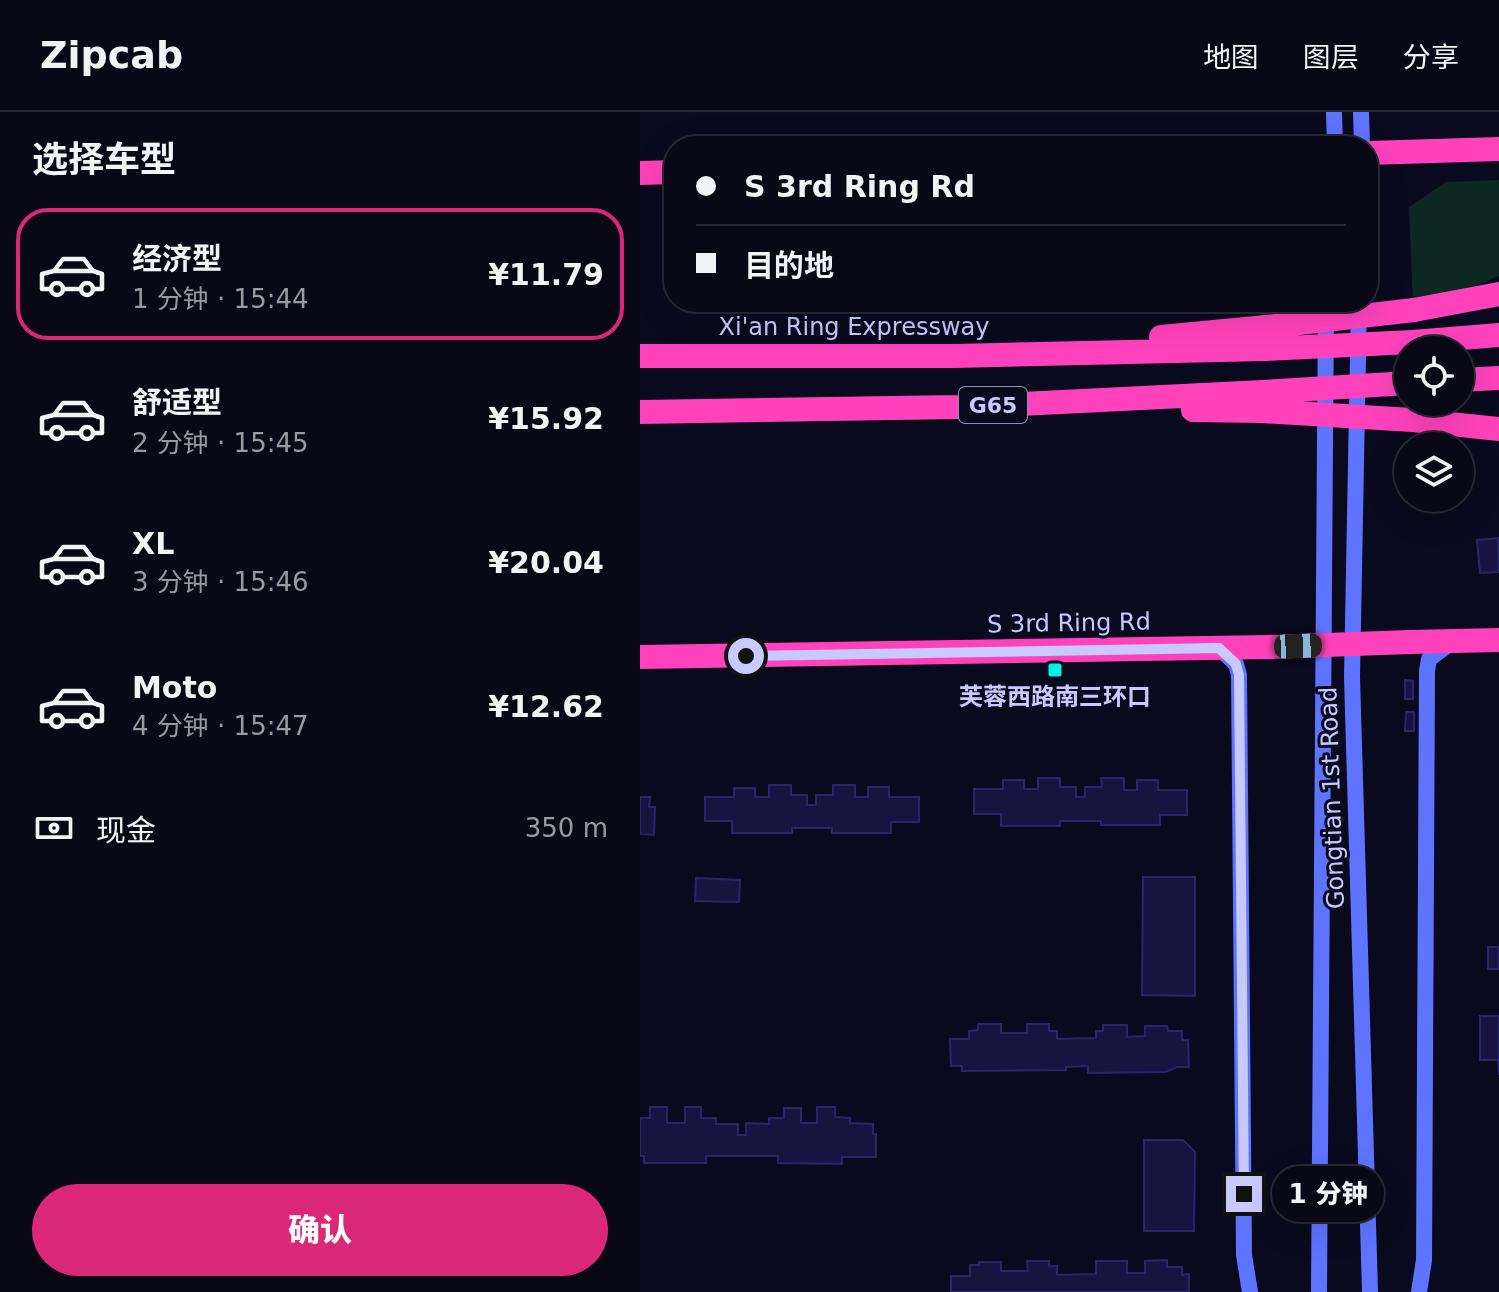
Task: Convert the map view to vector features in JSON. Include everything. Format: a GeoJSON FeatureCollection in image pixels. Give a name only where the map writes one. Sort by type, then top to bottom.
{"type":"FeatureCollection","features":[{"type":"Feature","properties":{"kind":"highway"},"geometry":{"type":"LineString","coordinates":[[1378,153],[1499,149]]}},
{"type":"Feature","properties":{"kind":"highway"},"geometry":{"type":"LineString","coordinates":[[640,173],[664,172]]}},
{"type":"Feature","properties":{"kind":"highway"},"geometry":{"type":"LineString","coordinates":[[1265,338],[1499,294]]}},
{"type":"Feature","properties":{"kind":"highway","name":"Xi'an Ring Expressway"},"geometry":{"type":"LineString","coordinates":[[640,356],[954,356],[1265,338],[1413,342],[1499,335]]}},
{"type":"Feature","properties":{"kind":"highway"},"geometry":{"type":"LineString","coordinates":[[1474,379],[1499,378]]}},
{"type":"Feature","properties":{"kind":"highway","name":"G65"},"geometry":{"type":"LineString","coordinates":[[640,412],[1262,401],[1394,385]]}},
{"type":"Feature","properties":{"kind":"highway"},"geometry":{"type":"LineString","coordinates":[[1262,401],[1499,429]]}},
{"type":"Feature","properties":{"kind":"highway","name":"S 3rd Ring Rd"},"geometry":{"type":"LineString","coordinates":[[640,657],[1270,647],[1499,640]]}},
{"type":"Feature","properties":{"kind":"main road"},"geometry":{"type":"LineString","coordinates":[[1334,112],[1335,136]]}},
{"type":"Feature","properties":{"kind":"main road"},"geometry":{"type":"LineString","coordinates":[[1361,112],[1362,136]]}},
{"type":"Feature","properties":{"kind":"main road","name":"Gongtian 1st Road"},"geometry":{"type":"LineString","coordinates":[[1319,1292],[1326,312]]}},
{"type":"Feature","properties":{"kind":"main road","name":"Gongtian 1st Road"},"geometry":{"type":"LineString","coordinates":[[1359,312],[1352,677],[1370,1292]]}},
{"type":"Feature","properties":{"kind":"main road"},"geometry":{"type":"LineString","coordinates":[[1419,1292],[1424,1260],[1427,671],[1429,659],[1453,642]]}},
{"type":"Feature","properties":{"kind":"main road"},"geometry":{"type":"LineString","coordinates":[[1219,648],[1236,664],[1239,675],[1244,1255],[1250,1292]]}},
{"type":"Feature","properties":{"kind":"green space"},"geometry":{"type":"Polygon","coordinates":[[[1499,180],[1499,276],[1464,290],[1413,303],[1409,207],[1446,182],[1499,180]]]}},
{"type":"Feature","properties":{"kind":"building"},"geometry":{"type":"Polygon","coordinates":[[[1498,538],[1499,572],[1480,573],[1477,540],[1498,538]]]}},
{"type":"Feature","properties":{"kind":"building"},"geometry":{"type":"Polygon","coordinates":[[[1405,680],[1413,681],[1413,699],[1405,699],[1405,680]]]}},
{"type":"Feature","properties":{"kind":"building"},"geometry":{"type":"Polygon","coordinates":[[[1406,712],[1414,712],[1414,731],[1405,731],[1406,712]]]}},
{"type":"Feature","properties":{"kind":"building"},"geometry":{"type":"Polygon","coordinates":[[[1038,778],[1060,778],[1060,787],[1076,787],[1076,797],[1085,797],[1085,787],[1102,787],[1101,778],[1124,778],[1124,790],[1137,790],[1137,780],[1158,780],[1158,790],[1187,790],[1187,815],[1160,815],[1160,825],[1060,821],[1060,826],[1001,826],[1001,814],[974,814],[974,789],[1003,789],[1003,780],[1024,780],[1024,789],[1038,789],[1038,778]]]}},
{"type":"Feature","properties":{"kind":"building"},"geometry":{"type":"Polygon","coordinates":[[[769,785],[791,785],[791,795],[807,795],[807,805],[816,805],[816,795],[833,795],[833,785],[855,785],[855,797],[868,797],[868,787],[889,787],[889,797],[919,797],[919,822],[891,822],[891,833],[832,833],[832,828],[792,828],[792,833],[732,833],[732,821],[705,821],[705,797],[734,797],[734,788],[755,788],[755,797],[769,797],[769,785]]]}},
{"type":"Feature","properties":{"kind":"building"},"geometry":{"type":"Polygon","coordinates":[[[640,797],[650,797],[649,807],[655,807],[654,835],[640,834],[640,797]]]}},
{"type":"Feature","properties":{"kind":"building"},"geometry":{"type":"Polygon","coordinates":[[[1143,877],[1195,877],[1195,996],[1142,995],[1143,877]]]}},
{"type":"Feature","properties":{"kind":"building"},"geometry":{"type":"Polygon","coordinates":[[[696,878],[740,880],[739,902],[695,901],[696,878]]]}},
{"type":"Feature","properties":{"kind":"building"},"geometry":{"type":"Polygon","coordinates":[[[1488,947],[1499,947],[1499,969],[1488,969],[1488,947]]]}},
{"type":"Feature","properties":{"kind":"building"},"geometry":{"type":"Polygon","coordinates":[[[1480,1016],[1499,1016],[1499,1075],[1498,1060],[1480,1060],[1480,1016]]]}},
{"type":"Feature","properties":{"kind":"building"},"geometry":{"type":"Polygon","coordinates":[[[978,1024],[1001,1024],[1001,1033],[1027,1033],[1027,1024],[1049,1024],[1049,1031],[1057,1031],[1057,1039],[1096,1038],[1096,1031],[1103,1031],[1103,1025],[1127,1025],[1127,1037],[1145,1036],[1145,1026],[1167,1026],[1168,1031],[1182,1031],[1182,1040],[1188,1040],[1189,1067],[1177,1067],[1166,1072],[1088,1073],[1088,1066],[1066,1067],[1066,1070],[962,1071],[962,1066],[951,1066],[950,1039],[969,1039],[969,1031],[978,1030],[978,1024]]]}},
{"type":"Feature","properties":{"kind":"building"},"geometry":{"type":"Polygon","coordinates":[[[650,1107],[667,1107],[667,1123],[685,1123],[685,1107],[701,1107],[701,1118],[716,1118],[716,1124],[738,1124],[738,1135],[746,1135],[746,1123],[769,1124],[769,1118],[784,1118],[784,1108],[801,1108],[801,1123],[817,1123],[817,1107],[835,1107],[835,1117],[850,1118],[850,1123],[873,1124],[876,1157],[842,1157],[842,1164],[778,1163],[778,1156],[706,1156],[706,1163],[644,1163],[644,1156],[640,1156],[640,1118],[650,1118],[650,1107]]]}},
{"type":"Feature","properties":{"kind":"building"},"geometry":{"type":"Polygon","coordinates":[[[1144,1140],[1183,1140],[1195,1152],[1194,1231],[1144,1231],[1144,1140]]]}},
{"type":"Feature","properties":{"kind":"building"},"geometry":{"type":"Polygon","coordinates":[[[1167,1260],[1167,1267],[1182,1267],[1182,1275],[1189,1274],[1189,1292],[951,1292],[951,1276],[970,1276],[970,1265],[979,1265],[979,1262],[1001,1262],[1001,1271],[1028,1271],[1027,1261],[1049,1261],[1049,1266],[1057,1266],[1057,1275],[1096,1274],[1096,1261],[1127,1261],[1127,1273],[1145,1273],[1145,1261],[1167,1260]]]}},
{"type":"Feature","properties":{"kind":"place","name":"芙蓉西路南三环口"},"geometry":{"type":"Point","coordinates":[1055,670]}},
{"type":"Feature","properties":{"kind":"route"},"geometry":{"type":"LineString","coordinates":[[746,656],[1219,648],[1236,664],[1239,675],[1244,1194]]}}]}
